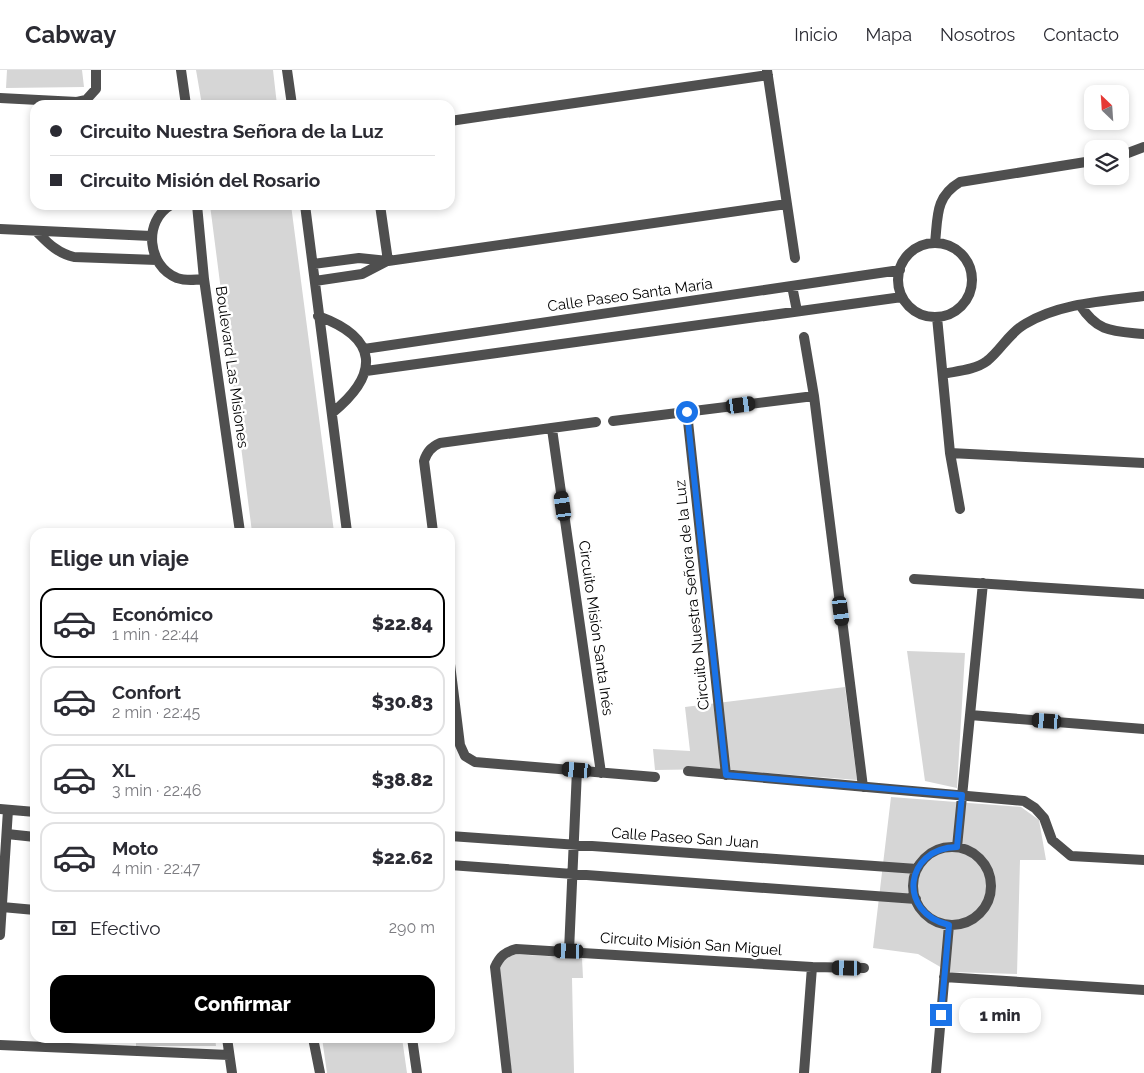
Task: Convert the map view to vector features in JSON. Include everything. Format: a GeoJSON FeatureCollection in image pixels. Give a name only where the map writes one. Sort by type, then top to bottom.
{"type":"FeatureCollection","features":[{"type":"Feature","properties":{"kind":"street"},"geometry":{"type":"LineString","coordinates":[[86,100],[96,89],[96,70]]}},
{"type":"Feature","properties":{"kind":"street"},"geometry":{"type":"LineString","coordinates":[[181,70],[185,100]]}},
{"type":"Feature","properties":{"kind":"street"},"geometry":{"type":"LineString","coordinates":[[287,70],[291,100]]}},
{"type":"Feature","properties":{"kind":"street"},"geometry":{"type":"LineString","coordinates":[[455,119],[768,72],[796,258]]}},
{"type":"Feature","properties":{"kind":"street"},"geometry":{"type":"LineString","coordinates":[[0,98],[38,100]]}},
{"type":"Feature","properties":{"kind":"street"},"geometry":{"type":"LineString","coordinates":[[1129,153],[1144,147]]}},
{"type":"Feature","properties":{"kind":"street"},"geometry":{"type":"LineString","coordinates":[[935,243],[940,202],[947,191],[960,182],[973,178],[1084,162]]}},
{"type":"Feature","properties":{"kind":"street"},"geometry":{"type":"LineString","coordinates":[[313,264],[359,258],[388,261],[787,204]]}},
{"type":"Feature","properties":{"kind":"street"},"geometry":{"type":"LineString","coordinates":[[166,210],[156,221],[151,236],[152,248],[157,260],[165,270],[177,278],[191,281],[204,279]]}},
{"type":"Feature","properties":{"kind":"street","name":"Boulevard Las Misiones"},"geometry":{"type":"LineString","coordinates":[[197,210],[204,279],[239,528]]}},
{"type":"Feature","properties":{"kind":"street"},"geometry":{"type":"LineString","coordinates":[[306,210],[346,528]]}},
{"type":"Feature","properties":{"kind":"street"},"geometry":{"type":"LineString","coordinates":[[381,210],[388,261]]}},
{"type":"Feature","properties":{"kind":"street"},"geometry":{"type":"LineString","coordinates":[[0,229],[151,236]]}},
{"type":"Feature","properties":{"kind":"street"},"geometry":{"type":"LineString","coordinates":[[36,231],[62,254],[74,257],[157,260]]}},
{"type":"Feature","properties":{"kind":"street"},"geometry":{"type":"LineString","coordinates":[[935,243],[956,250],[970,268],[972,279],[966,301],[948,315],[937,317],[917,312],[902,297],[899,288],[900,270],[913,251],[935,243]]}},
{"type":"Feature","properties":{"kind":"street"},"geometry":{"type":"LineString","coordinates":[[315,281],[362,274],[388,261]]}},
{"type":"Feature","properties":{"kind":"street","name":"Calle Paseo Santa María"},"geometry":{"type":"LineString","coordinates":[[364,349],[900,270]]}},
{"type":"Feature","properties":{"kind":"street"},"geometry":{"type":"LineString","coordinates":[[792,286],[797,311]]}},
{"type":"Feature","properties":{"kind":"street"},"geometry":{"type":"LineString","coordinates":[[943,374],[971,368],[985,362],[1013,332],[1044,315],[1080,305],[1144,296]]}},
{"type":"Feature","properties":{"kind":"street"},"geometry":{"type":"LineString","coordinates":[[366,371],[902,297]]}},
{"type":"Feature","properties":{"kind":"street"},"geometry":{"type":"LineString","coordinates":[[1080,305],[1090,320],[1100,328],[1144,334]]}},
{"type":"Feature","properties":{"kind":"street"},"geometry":{"type":"LineString","coordinates":[[318,316],[338,323],[354,335],[364,349],[366,371],[353,394],[332,413]]}},
{"type":"Feature","properties":{"kind":"street"},"geometry":{"type":"LineString","coordinates":[[937,317],[950,453],[960,509]]}},
{"type":"Feature","properties":{"kind":"street"},"geometry":{"type":"LineString","coordinates":[[804,338],[814,396],[863,787]]}},
{"type":"Feature","properties":{"kind":"street"},"geometry":{"type":"LineString","coordinates":[[613,421],[814,396]]}},
{"type":"Feature","properties":{"kind":"street","name":"Circuito Nuestra Señora de la Luz"},"geometry":{"type":"LineString","coordinates":[[687,412],[726,775]]}},
{"type":"Feature","properties":{"kind":"street"},"geometry":{"type":"LineString","coordinates":[[432,528],[424,461],[429,450],[440,443],[596,422]]}},
{"type":"Feature","properties":{"kind":"street","name":"Circuito Misión Santa Inés"},"geometry":{"type":"LineString","coordinates":[[552,429],[601,773]]}},
{"type":"Feature","properties":{"kind":"street"},"geometry":{"type":"LineString","coordinates":[[950,453],[1144,463]]}},
{"type":"Feature","properties":{"kind":"street"},"geometry":{"type":"LineString","coordinates":[[914,579],[1144,594]]}},
{"type":"Feature","properties":{"kind":"street"},"geometry":{"type":"LineString","coordinates":[[957,847],[983,584]]}},
{"type":"Feature","properties":{"kind":"street"},"geometry":{"type":"LineString","coordinates":[[455,704],[460,745],[465,756],[475,762],[655,777]]}},
{"type":"Feature","properties":{"kind":"street"},"geometry":{"type":"LineString","coordinates":[[970,715],[1144,729]]}},
{"type":"Feature","properties":{"kind":"street"},"geometry":{"type":"LineString","coordinates":[[569,951],[577,770]]}},
{"type":"Feature","properties":{"kind":"street"},"geometry":{"type":"LineString","coordinates":[[688,771],[1024,801],[1035,808],[1044,818],[1052,840],[1071,856],[1144,860]]}},
{"type":"Feature","properties":{"kind":"street"},"geometry":{"type":"LineString","coordinates":[[0,935],[7,834],[4,809],[30,812]]}},
{"type":"Feature","properties":{"kind":"street"},"geometry":{"type":"LineString","coordinates":[[7,834],[30,836]]}},
{"type":"Feature","properties":{"kind":"street","name":"Calle Paseo San Juan"},"geometry":{"type":"LineString","coordinates":[[455,836],[917,869]]}},
{"type":"Feature","properties":{"kind":"street"},"geometry":{"type":"LineString","coordinates":[[957,847],[968,850],[983,862],[991,878],[992,890],[982,912],[972,920],[961,924],[949,925],[928,917],[916,899],[913,889],[917,869],[934,852],[945,848],[957,847]]}},
{"type":"Feature","properties":{"kind":"street"},"geometry":{"type":"LineString","coordinates":[[455,865],[916,899]]}},
{"type":"Feature","properties":{"kind":"street"},"geometry":{"type":"LineString","coordinates":[[2,906],[30,909]]}},
{"type":"Feature","properties":{"kind":"street"},"geometry":{"type":"LineString","coordinates":[[936,1073],[949,925]]}},
{"type":"Feature","properties":{"kind":"street","name":"Circuito Misión San Miguel"},"geometry":{"type":"LineString","coordinates":[[507,1073],[494,977],[498,959],[506,952],[516,949],[812,967],[864,968]]}},
{"type":"Feature","properties":{"kind":"street"},"geometry":{"type":"LineString","coordinates":[[804,1073],[812,967]]}},
{"type":"Feature","properties":{"kind":"street"},"geometry":{"type":"LineString","coordinates":[[944,977],[1144,990]]}},
{"type":"Feature","properties":{"kind":"street"},"geometry":{"type":"LineString","coordinates":[[227,1043],[232,1073]]}},
{"type":"Feature","properties":{"kind":"street"},"geometry":{"type":"LineString","coordinates":[[314,1043],[320,1073]]}},
{"type":"Feature","properties":{"kind":"street"},"geometry":{"type":"LineString","coordinates":[[413,1043],[417,1073]]}},
{"type":"Feature","properties":{"kind":"street"},"geometry":{"type":"LineString","coordinates":[[0,1045],[229,1055]]}},
{"type":"Feature","properties":{"kind":"shaded area"},"geometry":{"type":"Polygon","coordinates":[[[7,70],[82,70],[84,87],[6,88],[7,70]]]}},
{"type":"Feature","properties":{"kind":"shaded area"},"geometry":{"type":"Polygon","coordinates":[[[196,70],[273,70],[276,100],[201,100],[196,70]]]}},
{"type":"Feature","properties":{"kind":"shaded area"},"geometry":{"type":"Polygon","coordinates":[[[211,210],[292,210],[333,528],[251,528],[211,210]]]}},
{"type":"Feature","properties":{"kind":"shaded area"},"geometry":{"type":"Polygon","coordinates":[[[907,651],[965,653],[957,788],[925,781],[907,651]]]}},
{"type":"Feature","properties":{"kind":"shaded area"},"geometry":{"type":"Polygon","coordinates":[[[845,687],[857,780],[719,769],[655,770],[653,749],[690,751],[685,707],[845,687]]]}},
{"type":"Feature","properties":{"kind":"shaded area"},"geometry":{"type":"Polygon","coordinates":[[[891,797],[1021,807],[1039,820],[1046,860],[1020,860],[1017,974],[949,972],[918,954],[873,948],[891,797]]]}},
{"type":"Feature","properties":{"kind":"shaded area"},"geometry":{"type":"Polygon","coordinates":[[[508,954],[582,958],[583,978],[572,978],[574,1073],[512,1073],[497,969],[508,954]]]}},
{"type":"Feature","properties":{"kind":"shaded area"},"geometry":{"type":"Polygon","coordinates":[[[136,1043],[216,1043],[216,1046],[136,1046],[136,1043]]]}},
{"type":"Feature","properties":{"kind":"shaded area"},"geometry":{"type":"Polygon","coordinates":[[[323,1043],[403,1043],[407,1073],[327,1073],[323,1043]]]}},
{"type":"Feature","properties":{"kind":"route"},"geometry":{"type":"LineString","coordinates":[[687,412],[726,775],[962,795],[957,847],[945,848],[934,852],[924,859],[917,869],[913,889],[920,909],[938,923],[949,925],[941,1015]]}}]}
